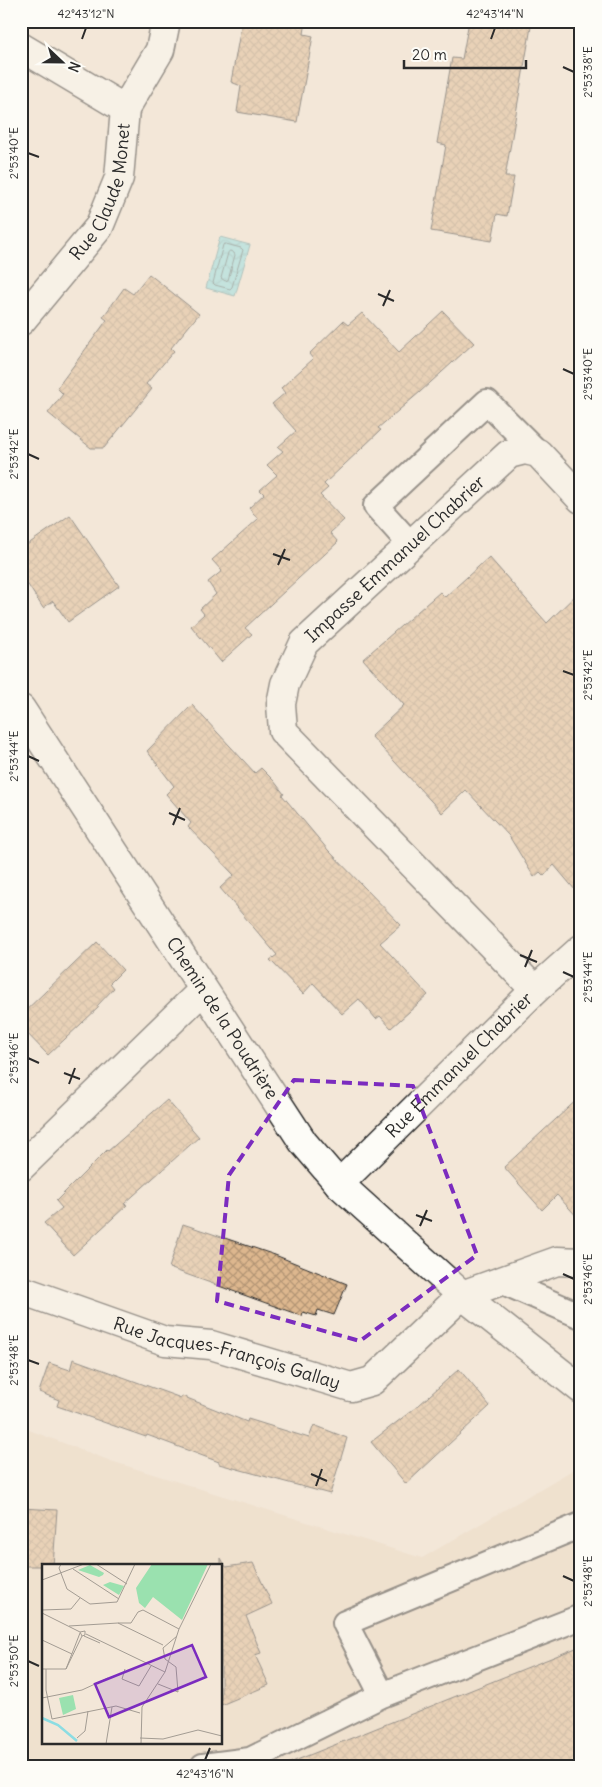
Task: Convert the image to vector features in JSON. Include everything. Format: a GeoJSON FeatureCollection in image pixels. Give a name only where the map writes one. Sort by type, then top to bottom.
{"type":"FeatureCollection","features":[{"type":"Feature","properties":{"kind":"street","name":"Rue Claude Monet"},"geometry":{"type":"LineString","coordinates":[[21,321],[98,227],[119,178],[125,109],[160,50],[166,21]]}},
{"type":"Feature","properties":{"kind":"street"},"geometry":{"type":"LineString","coordinates":[[21,47],[125,109]]}},
{"type":"Feature","properties":{"kind":"street","name":"Impasse Emmanuel Chabrier"},"geometry":{"type":"LineString","coordinates":[[536,990],[283,731],[281,704],[285,684],[304,643],[509,454],[525,450],[538,452]]}},
{"type":"Feature","properties":{"kind":"street"},"geometry":{"type":"LineString","coordinates":[[538,452],[581,499]]}},
{"type":"Feature","properties":{"kind":"street","name":"Chemin de la Poudrière"},"geometry":{"type":"LineString","coordinates":[[21,709],[304,1142],[339,1184],[462,1295],[581,1389]]}},
{"type":"Feature","properties":{"kind":"street","name":"Rue Emmanuel Chabrier"},"geometry":{"type":"LineString","coordinates":[[339,1184],[536,990],[581,949]]}},
{"type":"Feature","properties":{"kind":"street"},"geometry":{"type":"LineString","coordinates":[[21,1167],[204,990]]}},
{"type":"Feature","properties":{"kind":"street"},"geometry":{"type":"LineString","coordinates":[[462,1295],[557,1261],[581,1262]]}},
{"type":"Feature","properties":{"kind":"street","name":"Rue Jacques-François Gallay"},"geometry":{"type":"LineString","coordinates":[[21,1290],[165,1341],[211,1345],[351,1387],[372,1381],[462,1295]]}},
{"type":"Feature","properties":{"kind":"lane"},"geometry":{"type":"LineString","coordinates":[[411,545],[376,506],[487,402],[538,452]]}},
{"type":"Feature","properties":{"kind":"lane"},"geometry":{"type":"LineString","coordinates":[[501,1281],[581,1316]]}},
{"type":"Feature","properties":{"kind":"lane"},"geometry":{"type":"LineString","coordinates":[[382,1695],[345,1623],[581,1525]]}},
{"type":"Feature","properties":{"kind":"lane"},"geometry":{"type":"LineString","coordinates":[[203,1766],[251,1763],[382,1695],[581,1617]]}},
{"type":"Feature","properties":{"kind":"highlighted area"},"geometry":{"type":"Polygon","coordinates":[[[294,1080],[413,1086],[477,1255],[360,1341],[217,1301],[229,1175],[294,1080]]]}},
{"type":"Feature","properties":{"kind":"shaded area"},"geometry":{"type":"Polygon","coordinates":[[[21,1427],[111,1461],[422,1558],[581,1465],[581,1766],[21,1766],[21,1427]]]}},
{"type":"Feature","properties":{"kind":"water"},"geometry":{"type":"Polygon","coordinates":[[[220,237],[250,245],[235,296],[206,288],[220,237]]]}},
{"type":"Feature","properties":{"kind":"building"},"geometry":{"type":"Polygon","coordinates":[[[242,21],[306,21],[304,34],[313,36],[297,122],[237,112],[241,86],[231,82],[242,21]]]}},
{"type":"Feature","properties":{"kind":"building"},"geometry":{"type":"Polygon","coordinates":[[[469,21],[532,21],[505,177],[514,177],[507,216],[497,214],[492,241],[431,231],[446,145],[437,143],[452,58],[462,59],[469,21]]]}},
{"type":"Feature","properties":{"kind":"building"},"geometry":{"type":"Polygon","coordinates":[[[149,274],[199,314],[171,348],[174,351],[146,384],[152,389],[104,448],[91,448],[48,413],[63,394],[57,388],[107,320],[103,317],[124,288],[133,294],[149,274]]]}},
{"type":"Feature","properties":{"kind":"building"},"geometry":{"type":"Polygon","coordinates":[[[443,311],[474,343],[378,428],[381,430],[324,484],[328,488],[320,495],[344,520],[330,533],[338,542],[245,628],[252,634],[221,662],[191,626],[204,614],[200,609],[216,594],[208,582],[222,571],[212,560],[258,519],[249,508],[264,494],[260,490],[277,475],[267,465],[283,451],[278,447],[296,431],[272,404],[285,393],[281,388],[313,359],[309,354],[343,321],[348,325],[362,313],[399,352],[443,311]]]}},
{"type":"Feature","properties":{"kind":"building"},"geometry":{"type":"Polygon","coordinates":[[[70,515],[119,586],[68,622],[53,601],[43,608],[21,574],[21,549],[70,515]]]}},
{"type":"Feature","properties":{"kind":"building"},"geometry":{"type":"Polygon","coordinates":[[[489,557],[547,623],[581,590],[581,897],[554,865],[544,876],[540,872],[534,877],[509,836],[466,790],[442,813],[371,736],[404,705],[363,659],[440,592],[445,597],[489,557]]]}},
{"type":"Feature","properties":{"kind":"building"},"geometry":{"type":"Polygon","coordinates":[[[192,705],[255,773],[261,768],[274,781],[284,794],[282,795],[328,850],[401,925],[380,943],[428,995],[391,1028],[380,1016],[376,1019],[359,999],[342,1014],[313,983],[303,994],[270,960],[277,955],[220,888],[234,875],[188,827],[191,823],[166,794],[174,786],[147,751],[192,705]]]}},
{"type":"Feature","properties":{"kind":"building"},"geometry":{"type":"Polygon","coordinates":[[[97,942],[123,970],[110,983],[114,988],[97,1006],[99,1007],[48,1055],[21,1027],[21,1015],[97,942]]]}},
{"type":"Feature","properties":{"kind":"building"},"geometry":{"type":"Polygon","coordinates":[[[581,1096],[581,1221],[557,1195],[542,1210],[504,1167],[581,1096]]]}},
{"type":"Feature","properties":{"kind":"building"},"geometry":{"type":"Polygon","coordinates":[[[167,1100],[199,1137],[124,1204],[127,1205],[73,1255],[44,1223],[62,1208],[56,1201],[107,1150],[167,1100]]]}},
{"type":"Feature","properties":{"kind":"building"},"geometry":{"type":"Polygon","coordinates":[[[183,1224],[275,1255],[347,1284],[334,1315],[318,1310],[316,1316],[303,1312],[302,1316],[169,1268],[183,1224]]]}},
{"type":"Feature","properties":{"kind":"building"},"geometry":{"type":"Polygon","coordinates":[[[73,1359],[181,1398],[182,1396],[247,1422],[248,1419],[309,1438],[314,1425],[347,1438],[330,1494],[219,1464],[219,1462],[147,1435],[146,1437],[57,1406],[59,1400],[39,1392],[49,1363],[70,1370],[73,1359]]]}},
{"type":"Feature","properties":{"kind":"building"},"geometry":{"type":"Polygon","coordinates":[[[459,1369],[490,1406],[406,1484],[371,1442],[419,1405],[459,1369]]]}},
{"type":"Feature","properties":{"kind":"building"},"geometry":{"type":"Polygon","coordinates":[[[21,1508],[57,1510],[53,1564],[21,1566],[21,1508]]]}},
{"type":"Feature","properties":{"kind":"building"},"geometry":{"type":"Polygon","coordinates":[[[221,1558],[226,1567],[253,1563],[272,1604],[246,1616],[261,1653],[255,1655],[269,1685],[222,1705],[222,1564],[221,1558]]]}},
{"type":"Feature","properties":{"kind":"building"},"geometry":{"type":"Polygon","coordinates":[[[581,1646],[581,1766],[288,1766],[287,1764],[581,1646]]]}}]}
